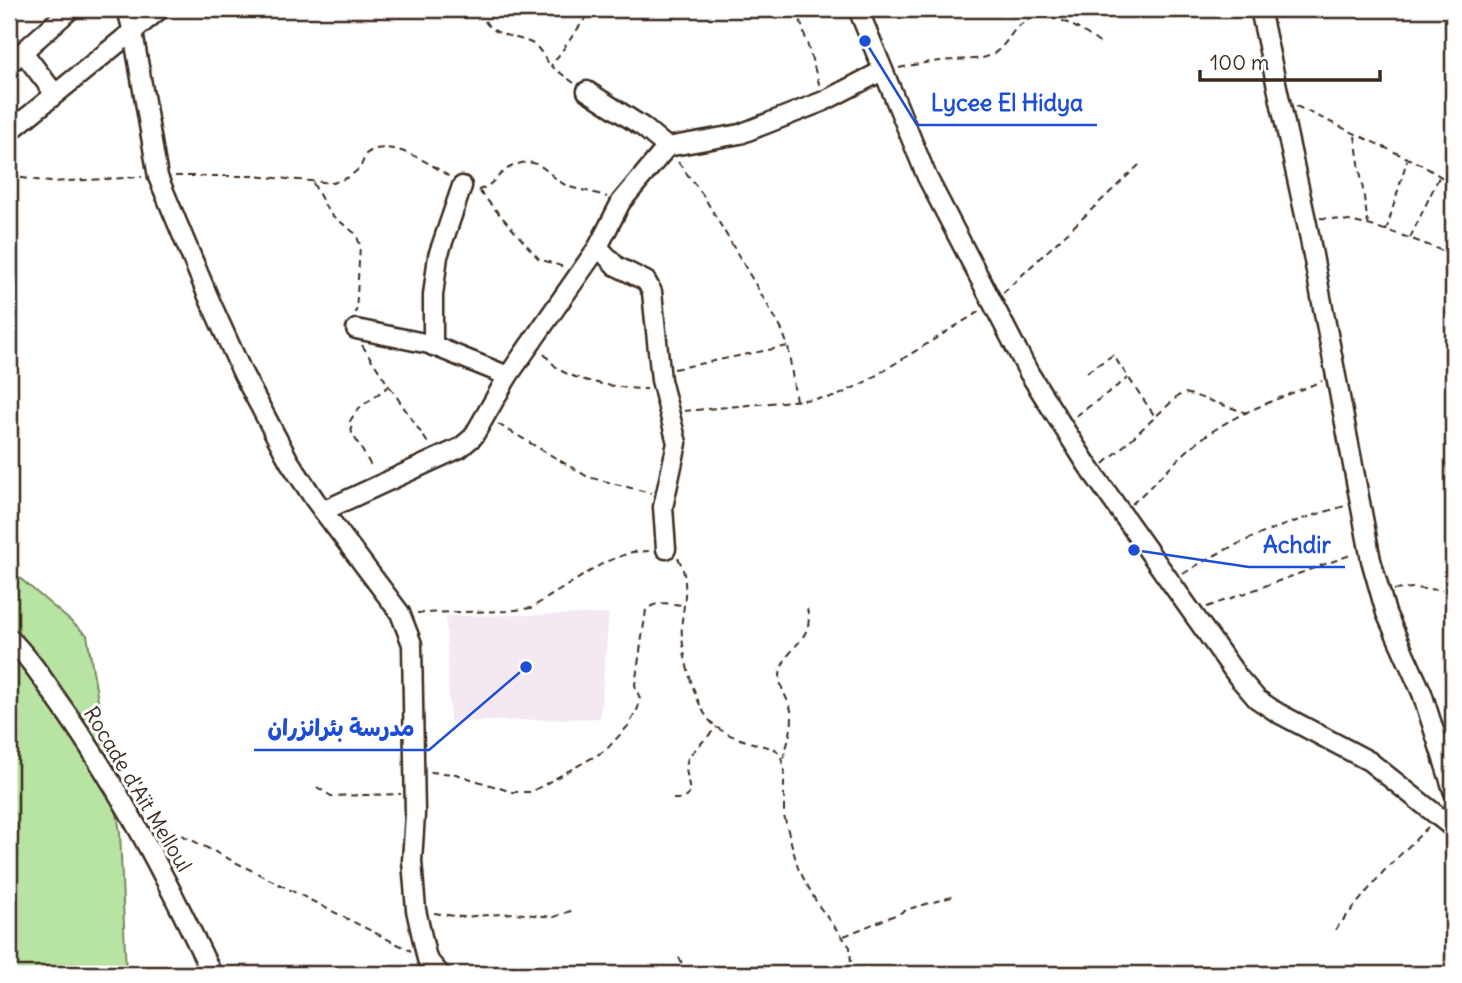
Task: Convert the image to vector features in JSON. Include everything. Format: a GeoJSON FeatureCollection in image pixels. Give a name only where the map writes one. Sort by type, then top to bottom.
{"type":"FeatureCollection","features":[{"type":"Feature","properties":{"kind":"street"},"geometry":{"type":"LineString","coordinates":[[9,64],[71,9]]}},
{"type":"Feature","properties":{"kind":"street"},"geometry":{"type":"LineString","coordinates":[[127,9],[158,177],[187,250],[243,374],[289,461],[400,613],[412,644],[415,793],[412,849],[415,910],[427,959],[440,974]]}},
{"type":"Feature","properties":{"kind":"street"},"geometry":{"type":"LineString","coordinates":[[9,132],[160,9]]}},
{"type":"Feature","properties":{"kind":"street"},"geometry":{"type":"LineString","coordinates":[[858,9],[927,177],[1030,373],[1093,474],[1238,677],[1257,699],[1369,761],[1446,823]]}},
{"type":"Feature","properties":{"kind":"street"},"geometry":{"type":"LineString","coordinates":[[1260,9],[1305,217],[1379,592],[1397,641],[1422,693],[1453,790]]}},
{"type":"Feature","properties":{"kind":"street"},"geometry":{"type":"LineString","coordinates":[[23,52],[55,94]]}},
{"type":"Feature","properties":{"kind":"street"},"geometry":{"type":"LineString","coordinates":[[323,511],[460,448],[473,437],[508,376],[598,247],[621,202],[667,147],[740,134],[824,101],[882,71]]}},
{"type":"Feature","properties":{"kind":"street"},"geometry":{"type":"LineString","coordinates":[[587,91],[643,127],[667,147]]}},
{"type":"Feature","properties":{"kind":"street"},"geometry":{"type":"LineString","coordinates":[[433,346],[433,295],[438,256],[471,188]]}},
{"type":"Feature","properties":{"kind":"street"},"geometry":{"type":"LineString","coordinates":[[598,247],[616,267],[641,277],[650,286],[654,300],[661,381],[677,443],[663,520],[666,549]]}},
{"type":"Feature","properties":{"kind":"street"},"geometry":{"type":"LineString","coordinates":[[356,329],[394,335],[433,346],[508,376]]}},
{"type":"Feature","properties":{"kind":"street","name":"Rocade d'Aït Melloul"},"geometry":{"type":"LineString","coordinates":[[9,638],[26,655],[86,740],[146,842],[212,974]]}},
{"type":"Feature","properties":{"kind":"path"},"geometry":{"type":"LineString","coordinates":[[482,9],[484,20],[490,27],[533,44],[558,73],[587,91]]}},
{"type":"Feature","properties":{"kind":"path"},"geometry":{"type":"LineString","coordinates":[[551,66],[592,9]]}},
{"type":"Feature","properties":{"kind":"path"},"geometry":{"type":"LineString","coordinates":[[797,9],[824,101]]}},
{"type":"Feature","properties":{"kind":"path"},"geometry":{"type":"LineString","coordinates":[[882,71],[924,62],[986,57],[1005,44],[1019,23],[1038,13],[1063,17],[1101,44]]}},
{"type":"Feature","properties":{"kind":"path"},"geometry":{"type":"LineString","coordinates":[[1280,98],[1453,184]]}},
{"type":"Feature","properties":{"kind":"path"},"geometry":{"type":"LineString","coordinates":[[1354,135],[1368,225]]}},
{"type":"Feature","properties":{"kind":"path"},"geometry":{"type":"LineString","coordinates":[[667,147],[703,195],[781,328],[788,346],[796,402]]}},
{"type":"Feature","properties":{"kind":"path"},"geometry":{"type":"LineString","coordinates":[[9,176],[50,182],[200,174],[333,183],[349,177],[360,168],[366,154],[379,148],[391,149],[428,162],[471,188],[539,259],[564,268],[577,278]]}},
{"type":"Feature","properties":{"kind":"path"},"geometry":{"type":"LineString","coordinates":[[1386,231],[1407,159]]}},
{"type":"Feature","properties":{"kind":"path"},"geometry":{"type":"LineString","coordinates":[[471,188],[487,188],[509,167],[533,163],[543,166],[560,182],[569,186],[621,202]]}},
{"type":"Feature","properties":{"kind":"path"},"geometry":{"type":"LineString","coordinates":[[669,413],[796,402],[835,397],[848,392],[992,303],[1139,165]]}},
{"type":"Feature","properties":{"kind":"path"},"geometry":{"type":"LineString","coordinates":[[1410,239],[1440,176]]}},
{"type":"Feature","properties":{"kind":"path"},"geometry":{"type":"LineString","coordinates":[[1305,217],[1345,219],[1453,255]]}},
{"type":"Feature","properties":{"kind":"path"},"geometry":{"type":"LineString","coordinates":[[532,342],[559,370],[585,380],[620,388],[661,381],[788,346]]}},
{"type":"Feature","properties":{"kind":"path"},"geometry":{"type":"LineString","coordinates":[[1087,372],[1113,355],[1155,416]]}},
{"type":"Feature","properties":{"kind":"path"},"geometry":{"type":"LineString","coordinates":[[1121,514],[1200,440],[1247,413],[1335,376]]}},
{"type":"Feature","properties":{"kind":"path"},"geometry":{"type":"LineString","coordinates":[[1063,426],[1129,378]]}},
{"type":"Feature","properties":{"kind":"path"},"geometry":{"type":"LineString","coordinates":[[389,386],[438,458]]}},
{"type":"Feature","properties":{"kind":"path"},"geometry":{"type":"LineString","coordinates":[[1093,474],[1155,416],[1185,393],[1247,413]]}},
{"type":"Feature","properties":{"kind":"path"},"geometry":{"type":"LineString","coordinates":[[486,417],[587,478],[666,495]]}},
{"type":"Feature","properties":{"kind":"path"},"geometry":{"type":"LineString","coordinates":[[1170,582],[1209,557],[1242,541],[1360,502]]}},
{"type":"Feature","properties":{"kind":"path"},"geometry":{"type":"LineString","coordinates":[[1194,614],[1218,602],[1369,548]]}},
{"type":"Feature","properties":{"kind":"path"},"geometry":{"type":"LineString","coordinates":[[400,613],[508,611],[531,608],[605,562],[632,552],[666,549],[678,557],[685,570],[682,642],[702,709],[717,727],[740,738],[775,749],[782,760]]}},
{"type":"Feature","properties":{"kind":"path"},"geometry":{"type":"LineString","coordinates":[[1379,592],[1412,588],[1453,592]]}},
{"type":"Feature","properties":{"kind":"path"},"geometry":{"type":"LineString","coordinates":[[414,771],[456,774],[512,792],[531,792],[586,763],[616,740],[629,725],[638,708],[640,699],[635,685],[646,610],[662,603],[685,605]]}},
{"type":"Feature","properties":{"kind":"path"},"geometry":{"type":"LineString","coordinates":[[807,609],[810,620],[807,629],[783,663],[779,675],[779,684],[788,700],[792,715],[782,760],[784,816],[798,868],[818,905],[850,947],[849,974]]}},
{"type":"Feature","properties":{"kind":"path"},"geometry":{"type":"LineString","coordinates":[[673,799],[683,799],[690,793],[686,768],[688,758],[717,727]]}},
{"type":"Feature","properties":{"kind":"path"},"geometry":{"type":"LineString","coordinates":[[317,787],[331,796],[341,797],[415,793]]}},
{"type":"Feature","properties":{"kind":"path"},"geometry":{"type":"LineString","coordinates":[[147,817],[427,959]]}},
{"type":"Feature","properties":{"kind":"path"},"geometry":{"type":"LineString","coordinates":[[1335,930],[1383,872],[1446,823]]}},
{"type":"Feature","properties":{"kind":"path"},"geometry":{"type":"LineString","coordinates":[[843,936],[912,908],[955,896]]}},
{"type":"Feature","properties":{"kind":"path"},"geometry":{"type":"LineString","coordinates":[[415,910],[462,917],[514,913],[554,917],[576,909]]}},
{"type":"Feature","properties":{"kind":"path"},"geometry":{"type":"LineString","coordinates":[[679,957],[686,974]]}},
{"type":"Feature","properties":{"kind":"shaded area"},"geometry":{"type":"Polygon","coordinates":[[[609,614],[600,718],[450,722],[446,616],[609,614]]]}},
{"type":"Feature","properties":{"kind":"green space"},"geometry":{"type":"Polygon","coordinates":[[[9,569],[87,635],[120,832],[126,974],[9,974],[9,569]]]}},
{"type":"Feature","properties":{"kind":"place","name":"Lycee El Hidya"},"geometry":{"type":"Point","coordinates":[865,41]}},
{"type":"Feature","properties":{"kind":"place","name":"Achdir"},"geometry":{"type":"Point","coordinates":[1134,550]}},
{"type":"Feature","properties":{"kind":"place","name":"مدرسة بئرانزران"},"geometry":{"type":"Point","coordinates":[526,667]}}]}
